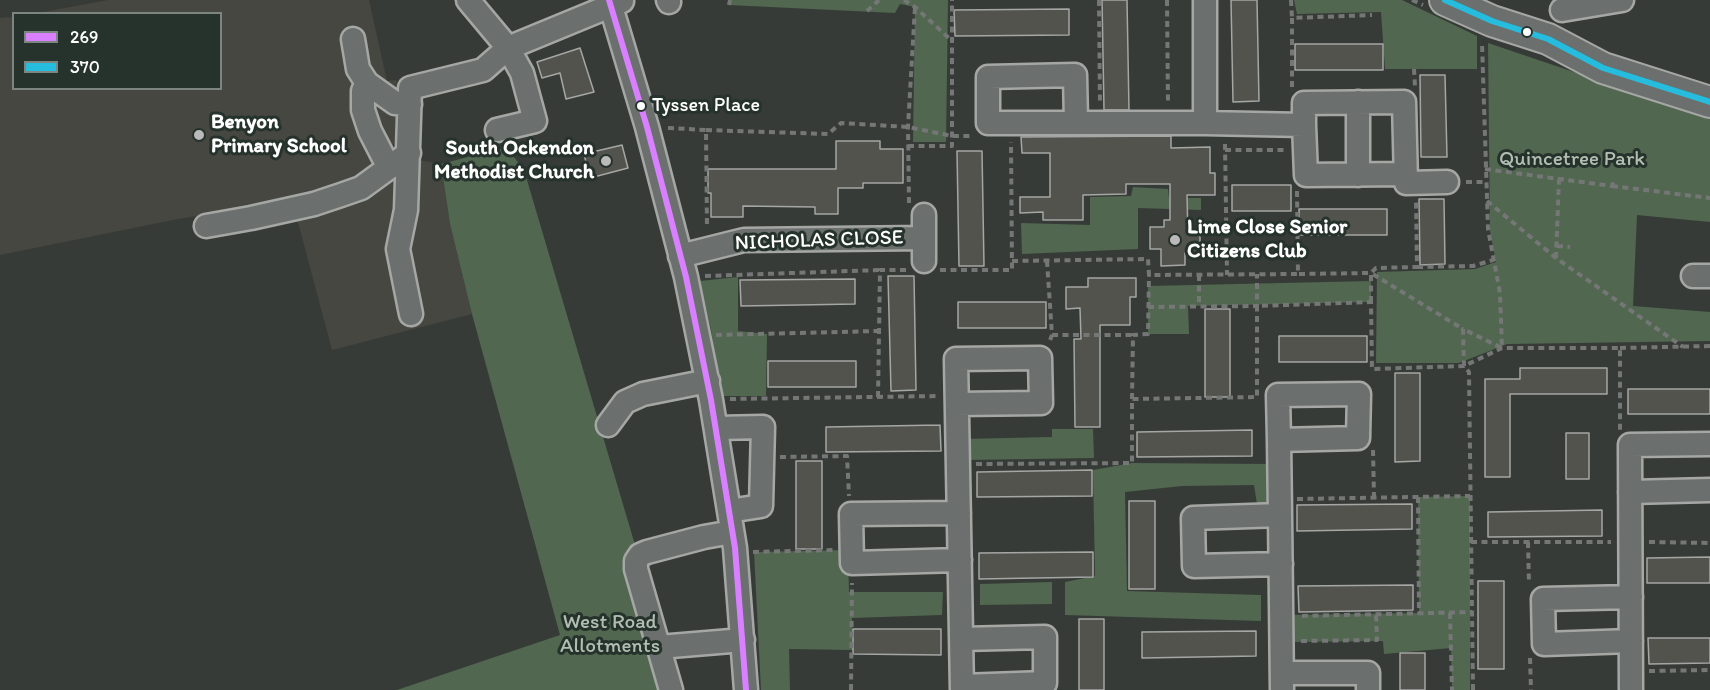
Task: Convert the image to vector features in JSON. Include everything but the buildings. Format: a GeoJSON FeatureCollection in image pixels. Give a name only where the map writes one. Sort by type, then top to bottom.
{"type":"FeatureCollection","features":[{"type":"Feature","properties":{"kind":"main road"},"geometry":{"type":"LineString","coordinates":[[1445,0],[1492,21],[1548,39],[1603,68],[1710,102]]}},
{"type":"Feature","properties":{"kind":"street"},"geometry":{"type":"LineString","coordinates":[[468,0],[508,48],[522,73],[535,121],[497,130]]}},
{"type":"Feature","properties":{"kind":"street"},"geometry":{"type":"LineString","coordinates":[[1205,0],[1205,123]]}},
{"type":"Feature","properties":{"kind":"street"},"geometry":{"type":"LineString","coordinates":[[1548,39],[1565,5],[1622,0]]}},
{"type":"Feature","properties":{"kind":"street"},"geometry":{"type":"LineString","coordinates":[[411,314],[398,249],[406,210],[410,88],[483,70],[508,48],[614,2],[683,266],[710,390],[732,532],[747,690]]}},
{"type":"Feature","properties":{"kind":"street"},"geometry":{"type":"LineString","coordinates":[[352,39],[358,69],[367,83],[395,103],[410,104]]}},
{"type":"Feature","properties":{"kind":"street"},"geometry":{"type":"LineString","coordinates":[[367,83],[363,91],[363,110],[370,131],[389,168]]}},
{"type":"Feature","properties":{"kind":"street"},"geometry":{"type":"LineString","coordinates":[[1358,102],[1358,174]]}},
{"type":"Feature","properties":{"kind":"street"},"geometry":{"type":"LineString","coordinates":[[1410,178],[1404,102],[1304,103],[1306,175],[1358,174],[1447,182]]}},
{"type":"Feature","properties":{"kind":"street"},"geometry":{"type":"LineString","coordinates":[[1076,122],[1304,125]]}},
{"type":"Feature","properties":{"kind":"street"},"geometry":{"type":"LineString","coordinates":[[206,226],[314,204],[360,188],[389,168],[409,144]]}},
{"type":"Feature","properties":{"kind":"street","name":"NICHOLAS CLOSE"},"geometry":{"type":"LineString","coordinates":[[917,212],[924,238],[924,261]]}},
{"type":"Feature","properties":{"kind":"street","name":"NICHOLAS CLOSE"},"geometry":{"type":"LineString","coordinates":[[683,266],[744,240],[924,238]]}},
{"type":"Feature","properties":{"kind":"street"},"geometry":{"type":"LineString","coordinates":[[957,400],[1041,403],[1040,358],[956,359],[960,560],[961,639],[962,688],[1045,683],[1045,637],[961,639]]}},
{"type":"Feature","properties":{"kind":"street"},"geometry":{"type":"LineString","coordinates":[[608,425],[625,402],[643,394],[710,390]]}},
{"type":"Feature","properties":{"kind":"street"},"geometry":{"type":"LineString","coordinates":[[671,690],[636,569],[636,561],[640,555],[704,537],[732,532],[761,506],[763,427],[716,428]]}},
{"type":"Feature","properties":{"kind":"street"},"geometry":{"type":"LineString","coordinates":[[1279,440],[1287,507],[1281,564],[1282,682],[1368,673],[1368,690]]}},
{"type":"Feature","properties":{"kind":"street"},"geometry":{"type":"LineString","coordinates":[[1631,681],[1630,446],[1710,444]]}},
{"type":"Feature","properties":{"kind":"street"},"geometry":{"type":"LineString","coordinates":[[1630,492],[1710,490]]}},
{"type":"Feature","properties":{"kind":"street"},"geometry":{"type":"LineString","coordinates":[[1281,564],[1194,566],[1193,518],[1287,507]]}},
{"type":"Feature","properties":{"kind":"street"},"geometry":{"type":"LineString","coordinates":[[959,513],[850,514],[845,556],[960,560]]}},
{"type":"Feature","properties":{"kind":"street"},"geometry":{"type":"LineString","coordinates":[[1631,597],[1543,599],[1544,644],[1631,641]]}},
{"type":"Feature","properties":{"kind":"street"},"geometry":{"type":"LineString","coordinates":[[658,647],[743,640]]}},
{"type":"Feature","properties":{"kind":"path"},"geometry":{"type":"LineString","coordinates":[[867,11],[879,0]]}},
{"type":"Feature","properties":{"kind":"path"},"geometry":{"type":"LineString","coordinates":[[904,0],[951,40]]}},
{"type":"Feature","properties":{"kind":"path"},"geometry":{"type":"LineString","coordinates":[[909,146],[952,146],[952,0]]}},
{"type":"Feature","properties":{"kind":"path"},"geometry":{"type":"LineString","coordinates":[[1099,0],[1100,113]]}},
{"type":"Feature","properties":{"kind":"path"},"geometry":{"type":"LineString","coordinates":[[1167,0],[1168,113]]}},
{"type":"Feature","properties":{"kind":"path"},"geometry":{"type":"LineString","coordinates":[[1291,0],[1292,96]]}},
{"type":"Feature","properties":{"kind":"path"},"geometry":{"type":"LineString","coordinates":[[915,7],[909,146],[917,212]]}},
{"type":"Feature","properties":{"kind":"path"},"geometry":{"type":"LineString","coordinates":[[1292,18],[1372,15]]}},
{"type":"Feature","properties":{"kind":"path"},"geometry":{"type":"LineString","coordinates":[[1492,21],[1482,39],[1485,169],[1488,229],[1500,293],[1502,348]]}},
{"type":"Feature","properties":{"kind":"path"},"geometry":{"type":"LineString","coordinates":[[647,127],[706,130],[707,230]]}},
{"type":"Feature","properties":{"kind":"path"},"geometry":{"type":"LineString","coordinates":[[1225,142],[1227,275]]}},
{"type":"Feature","properties":{"kind":"path"},"geometry":{"type":"LineString","coordinates":[[1225,150],[1296,150]]}},
{"type":"Feature","properties":{"kind":"path"},"geometry":{"type":"LineString","coordinates":[[1485,169],[1710,198]]}},
{"type":"Feature","properties":{"kind":"path"},"geometry":{"type":"LineString","coordinates":[[1410,178],[1417,267]]}},
{"type":"Feature","properties":{"kind":"path"},"geometry":{"type":"LineString","coordinates":[[1556,258],[1559,179]]}},
{"type":"Feature","properties":{"kind":"path"},"geometry":{"type":"LineString","coordinates":[[1612,186],[1614,180]]}},
{"type":"Feature","properties":{"kind":"path"},"geometry":{"type":"LineString","coordinates":[[1296,184],[1298,274]]}},
{"type":"Feature","properties":{"kind":"path"},"geometry":{"type":"LineString","coordinates":[[1486,200],[1556,258],[1683,347]]}},
{"type":"Feature","properties":{"kind":"path"},"geometry":{"type":"LineString","coordinates":[[1557,246],[1570,247]]}},
{"type":"Feature","properties":{"kind":"path"},"geometry":{"type":"LineString","coordinates":[[1012,261],[1148,259],[1148,334],[1052,335]]}},
{"type":"Feature","properties":{"kind":"path"},"geometry":{"type":"LineString","coordinates":[[1493,260],[1473,266],[1376,268],[1371,273],[1372,369],[1464,366],[1502,348],[1710,346]]}},
{"type":"Feature","properties":{"kind":"path"},"geometry":{"type":"LineString","coordinates":[[1041,368],[1052,335],[1047,261]]}},
{"type":"Feature","properties":{"kind":"path"},"geometry":{"type":"LineString","coordinates":[[683,266],[880,270]]}},
{"type":"Feature","properties":{"kind":"path"},"geometry":{"type":"LineString","coordinates":[[1149,275],[1371,273],[1463,329],[1502,348]]}},
{"type":"Feature","properties":{"kind":"path"},"geometry":{"type":"LineString","coordinates":[[1132,399],[1257,397],[1257,274]]}},
{"type":"Feature","properties":{"kind":"path"},"geometry":{"type":"LineString","coordinates":[[1199,275],[1199,306]]}},
{"type":"Feature","properties":{"kind":"path"},"geometry":{"type":"LineString","coordinates":[[1148,307],[1371,302]]}},
{"type":"Feature","properties":{"kind":"path"},"geometry":{"type":"LineString","coordinates":[[1463,329],[1464,366],[1469,372],[1473,690]]}},
{"type":"Feature","properties":{"kind":"path"},"geometry":{"type":"LineString","coordinates":[[697,335],[878,331]]}},
{"type":"Feature","properties":{"kind":"path"},"geometry":{"type":"LineString","coordinates":[[971,464],[1132,463],[1133,335]]}},
{"type":"Feature","properties":{"kind":"path"},"geometry":{"type":"LineString","coordinates":[[1619,439],[1620,348]]}},
{"type":"Feature","properties":{"kind":"path"},"geometry":{"type":"LineString","coordinates":[[710,390],[957,400]]}},
{"type":"Feature","properties":{"kind":"path"},"geometry":{"type":"LineString","coordinates":[[764,458],[847,456],[850,514]]}},
{"type":"Feature","properties":{"kind":"path"},"geometry":{"type":"LineString","coordinates":[[1287,507],[1418,497],[1470,496]]}},
{"type":"Feature","properties":{"kind":"path"},"geometry":{"type":"LineString","coordinates":[[1418,497],[1419,614]]}},
{"type":"Feature","properties":{"kind":"path"},"geometry":{"type":"LineString","coordinates":[[732,532],[845,556],[851,690]]}},
{"type":"Feature","properties":{"kind":"path"},"geometry":{"type":"LineString","coordinates":[[1471,542],[1710,543]]}},
{"type":"Feature","properties":{"kind":"path"},"geometry":{"type":"LineString","coordinates":[[1297,616],[1472,612]]}},
{"type":"Feature","properties":{"kind":"path"},"geometry":{"type":"LineString","coordinates":[[1450,613],[1452,690]]}},
{"type":"Feature","properties":{"kind":"path"},"geometry":{"type":"LineString","coordinates":[[1297,633],[1298,641],[1377,640],[1376,614]]}},
{"type":"Feature","properties":{"kind":"path"},"geometry":{"type":"LineString","coordinates":[[1530,651],[1531,690]]}},
{"type":"Feature","properties":{"kind":"path"},"geometry":{"type":"LineString","coordinates":[[1631,681],[1710,670]]}},
{"type":"Feature","properties":{"kind":"shaded area","name":"Benyon Primary School"},"geometry":{"type":"Polygon","coordinates":[[[108,0],[369,0],[387,81],[396,80],[404,125],[393,145],[359,178],[292,200],[178,219],[0,255],[0,18],[12,17],[12,90],[222,90],[222,12],[43,12],[108,0]]]}},
{"type":"Feature","properties":{"kind":"shaded area"},"geometry":{"type":"Polygon","coordinates":[[[413,159],[441,164],[450,224],[472,314],[332,350],[295,211],[413,159]]]}},
{"type":"Feature","properties":{"kind":"green space"},"geometry":{"type":"Polygon","coordinates":[[[730,0],[948,0],[946,142],[913,142],[915,7],[900,4],[895,13],[729,5],[730,0]]]}},
{"type":"Feature","properties":{"kind":"green space"},"geometry":{"type":"Polygon","coordinates":[[[1294,0],[1402,0],[1477,36],[1477,69],[1385,69],[1381,12],[1297,14],[1294,0]]]}},
{"type":"Feature","properties":{"kind":"green space","name":"Quincetree Park"},"geometry":{"type":"Polygon","coordinates":[[[1488,43],[1710,118],[1710,222],[1637,215],[1633,306],[1710,312],[1710,341],[1507,344],[1459,363],[1376,363],[1377,272],[1475,269],[1496,262],[1490,231],[1488,43]]]}},
{"type":"Feature","properties":{"kind":"green space","name":"West Road Allotments"},"geometry":{"type":"Polygon","coordinates":[[[506,147],[524,170],[678,690],[397,690],[560,635],[472,314],[450,224],[441,164],[506,147]]]}},
{"type":"Feature","properties":{"kind":"green space"},"geometry":{"type":"Polygon","coordinates":[[[1133,187],[1168,189],[1169,198],[1201,198],[1201,210],[1138,208],[1138,249],[1022,254],[1021,223],[1090,225],[1090,197],[1131,196],[1133,187]]]}},
{"type":"Feature","properties":{"kind":"green space"},"geometry":{"type":"Polygon","coordinates":[[[738,277],[738,331],[767,334],[766,396],[721,396],[711,330],[700,281],[738,277]]]}},
{"type":"Feature","properties":{"kind":"green space"},"geometry":{"type":"Polygon","coordinates":[[[1371,281],[1371,302],[1188,306],[1189,334],[1148,334],[1148,286],[1371,281]]]}},
{"type":"Feature","properties":{"kind":"green space"},"geometry":{"type":"Polygon","coordinates":[[[1052,429],[1093,429],[1094,458],[965,460],[964,439],[1052,437],[1052,429]]]}},
{"type":"Feature","properties":{"kind":"green space"},"geometry":{"type":"Polygon","coordinates":[[[1132,463],[1269,464],[1267,502],[1257,504],[1254,485],[1182,486],[1125,492],[1127,591],[1261,595],[1261,621],[1065,615],[1065,582],[1095,576],[1093,470],[1132,463]]]}},
{"type":"Feature","properties":{"kind":"green space"},"geometry":{"type":"Polygon","coordinates":[[[1470,496],[1470,690],[1452,690],[1451,648],[1384,654],[1383,641],[1288,642],[1288,615],[1419,613],[1418,497],[1470,496]]]}},
{"type":"Feature","properties":{"kind":"green space"},"geometry":{"type":"Polygon","coordinates":[[[848,550],[849,592],[943,592],[942,615],[852,618],[853,650],[789,649],[790,690],[761,690],[754,552],[848,550]]]}},
{"type":"Feature","properties":{"kind":"green space"},"geometry":{"type":"Polygon","coordinates":[[[1052,582],[1052,604],[980,605],[980,584],[1052,582]]]}},
{"type":"Feature","properties":{"kind":"transit line","name":"269"},"geometry":{"type":"LineString","coordinates":[[609,0],[647,127],[686,277],[711,400],[735,548],[746,690]]}},
{"type":"Feature","properties":{"kind":"transit line","name":"370"},"geometry":{"type":"LineString","coordinates":[[1445,0],[1492,21],[1548,39],[1603,68],[1710,102]]}},
{"type":"Feature","properties":{"kind":"place","name":"Tyssen Place"},"geometry":{"type":"Point","coordinates":[641,106]}},
{"type":"Feature","properties":{"kind":"place","name":"Benyon Primary School"},"geometry":{"type":"Point","coordinates":[199,135]}},
{"type":"Feature","properties":{"kind":"place","name":"South Ockendon Methodist Church"},"geometry":{"type":"Point","coordinates":[606,161]}},
{"type":"Feature","properties":{"kind":"place","name":"Lime Close Senior Citizens Club"},"geometry":{"type":"Point","coordinates":[1175,240]}}]}
